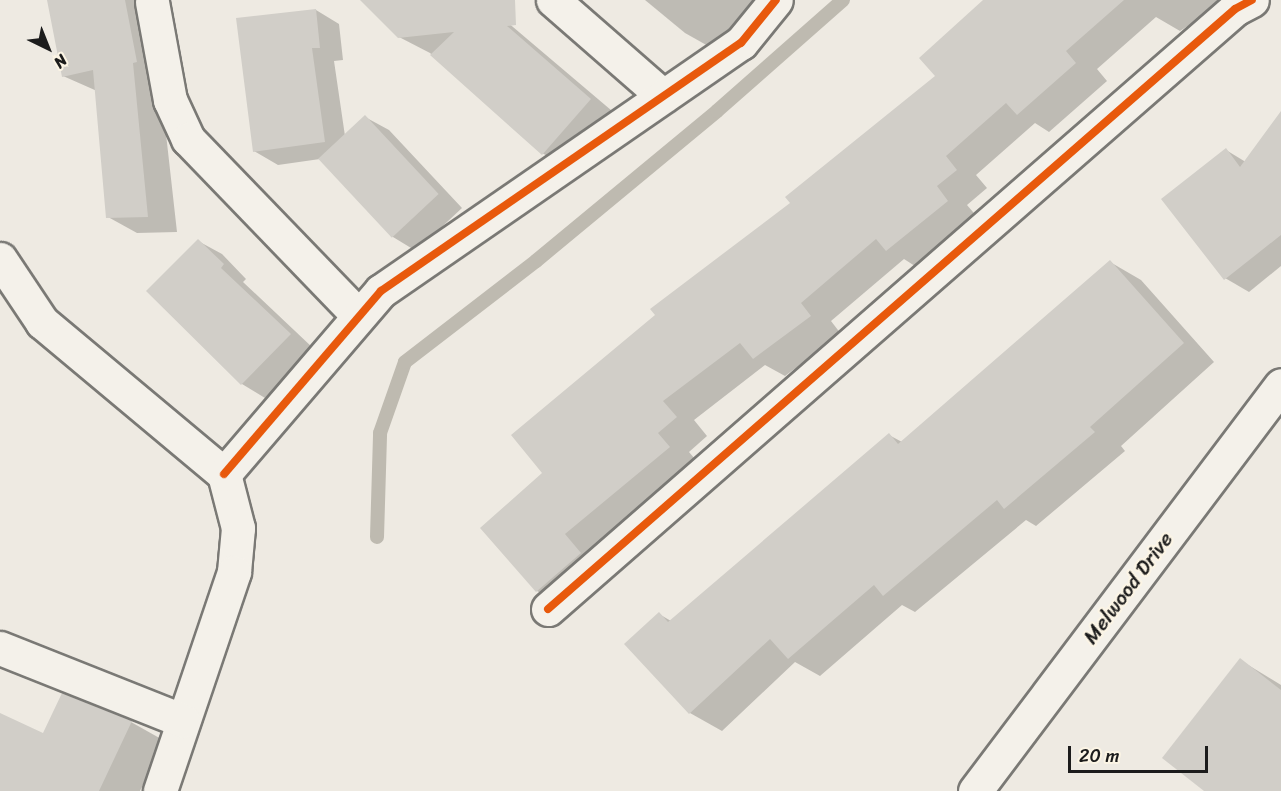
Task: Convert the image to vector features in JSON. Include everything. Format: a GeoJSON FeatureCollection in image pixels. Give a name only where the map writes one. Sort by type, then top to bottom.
{"type":"FeatureCollection","features":[{"type":"Feature","properties":{"kind":"street"},"geometry":{"type":"LineString","coordinates":[[553,0],[663,96]]}},
{"type":"Feature","properties":{"kind":"street"},"geometry":{"type":"LineString","coordinates":[[224,474],[357,314],[381,291],[741,43],[776,0]]}},
{"type":"Feature","properties":{"kind":"street"},"geometry":{"type":"LineString","coordinates":[[548,609],[1235,9],[1252,0]]}},
{"type":"Feature","properties":{"kind":"street"},"geometry":{"type":"LineString","coordinates":[[152,2],[170,100],[188,139],[357,314]]}},
{"type":"Feature","properties":{"kind":"street"},"geometry":{"type":"LineString","coordinates":[[0,259],[42,322],[224,474],[238,528],[234,572],[160,791]]}},
{"type":"Feature","properties":{"kind":"street","name":"Melwood Drive"},"geometry":{"type":"LineString","coordinates":[[975,791],[1281,385]]}},
{"type":"Feature","properties":{"kind":"street"},"geometry":{"type":"LineString","coordinates":[[0,648],[183,721]]}},
{"type":"Feature","properties":{"kind":"building"},"geometry":{"type":"Polygon","coordinates":[[[47,0],[125,0],[137,62],[133,63],[148,217],[106,218],[93,70],[62,77],[47,0]]]}},
{"type":"Feature","properties":{"kind":"building"},"geometry":{"type":"Polygon","coordinates":[[[360,0],[515,0],[516,25],[507,26],[591,99],[542,155],[430,55],[454,32],[398,38],[360,0]]]}},
{"type":"Feature","properties":{"kind":"building"},"geometry":{"type":"Polygon","coordinates":[[[983,0],[1124,0],[1066,51],[1076,63],[1017,115],[1006,103],[946,156],[957,170],[937,186],[948,201],[886,251],[876,239],[801,303],[811,316],[753,359],[740,343],[663,401],[677,417],[658,433],[670,447],[565,534],[581,553],[536,592],[480,528],[542,473],[511,435],[655,315],[650,309],[790,203],[785,197],[935,76],[919,58],[983,0]]]}},
{"type":"Feature","properties":{"kind":"building"},"geometry":{"type":"Polygon","coordinates":[[[316,9],[320,48],[312,48],[325,142],[253,152],[236,18],[316,9]]]}},
{"type":"Feature","properties":{"kind":"building"},"geometry":{"type":"Polygon","coordinates":[[[1281,111],[1281,235],[1224,280],[1161,199],[1226,148],[1240,167],[1281,111]]]}},
{"type":"Feature","properties":{"kind":"building"},"geometry":{"type":"Polygon","coordinates":[[[365,115],[439,194],[392,238],[318,159],[365,115]]]}},
{"type":"Feature","properties":{"kind":"building"},"geometry":{"type":"Polygon","coordinates":[[[198,239],[224,264],[221,268],[291,334],[241,385],[146,291],[198,239]]]}},
{"type":"Feature","properties":{"kind":"building"},"geometry":{"type":"Polygon","coordinates":[[[1110,260],[1184,343],[1090,427],[1095,432],[1004,509],[997,500],[883,596],[874,585],[788,659],[770,639],[689,714],[624,644],[659,612],[668,622],[889,433],[898,444],[1110,260]]]}},
{"type":"Feature","properties":{"kind":"building"},"geometry":{"type":"Polygon","coordinates":[[[1240,658],[1281,690],[1281,791],[1204,791],[1162,758],[1240,658]]]}},
{"type":"Feature","properties":{"kind":"building"},"geometry":{"type":"Polygon","coordinates":[[[62,693],[132,721],[99,791],[0,791],[0,713],[43,733],[62,693]]]}},
{"type":"Feature","properties":{"kind":"waterway"},"geometry":{"type":"LineString","coordinates":[[377,537],[380,433],[405,362],[536,261],[717,111],[843,0]]}},
{"type":"Feature","properties":{"kind":"cycle path"},"geometry":{"type":"LineString","coordinates":[[224,474],[381,291],[741,43],[776,0]]}},
{"type":"Feature","properties":{"kind":"cycle path"},"geometry":{"type":"LineString","coordinates":[[548,609],[1235,9],[1252,0]]}}]}
